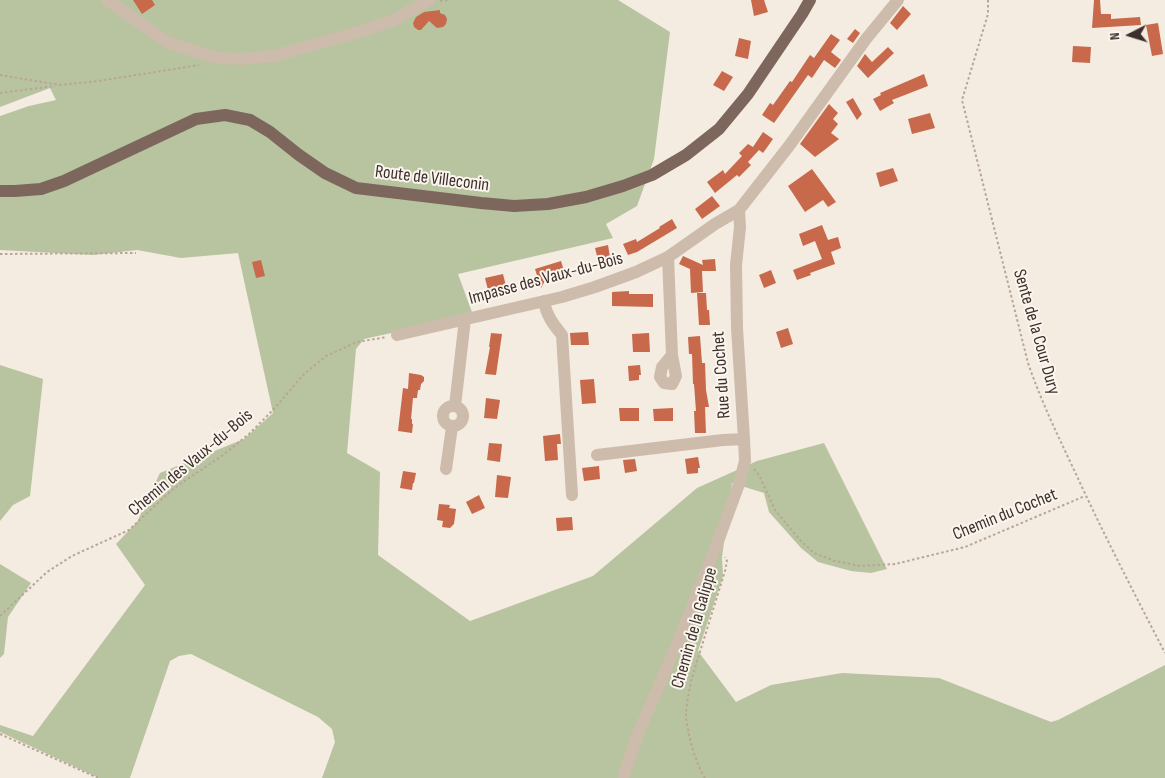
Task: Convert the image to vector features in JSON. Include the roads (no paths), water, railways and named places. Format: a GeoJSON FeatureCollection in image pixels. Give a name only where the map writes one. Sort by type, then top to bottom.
{"type":"FeatureCollection","features":[{"type":"Feature","properties":{"kind":"main road","name":"Route de Villeconin"},"geometry":{"type":"LineString","coordinates":[[0,191],[41,189],[56,184],[196,119],[225,115],[250,120],[270,132],[325,173],[356,188],[514,206],[548,204],[586,197],[652,175],[686,155],[719,129],[748,94],[810,0]]}},
{"type":"Feature","properties":{"kind":"street"},"geometry":{"type":"LineString","coordinates":[[107,0],[169,43],[217,58],[240,59],[274,56],[373,27],[394,20],[429,0]]}},
{"type":"Feature","properties":{"kind":"street"},"geometry":{"type":"LineString","coordinates":[[739,210],[789,146],[866,39],[898,0]]}},
{"type":"Feature","properties":{"kind":"street","name":"Impasse des Vaux-du-Bois"},"geometry":{"type":"LineString","coordinates":[[396,335],[596,287],[636,272],[668,256],[739,210]]}},
{"type":"Feature","properties":{"kind":"street","name":"Rue du Cochet"},"geometry":{"type":"LineString","coordinates":[[622,778],[638,734],[681,635],[717,544],[739,484],[744,461],[736,328],[736,265],[740,227],[739,210]]}},
{"type":"Feature","properties":{"kind":"street"},"geometry":{"type":"LineString","coordinates":[[668,256],[672,354]]}},
{"type":"Feature","properties":{"kind":"street"},"geometry":{"type":"LineString","coordinates":[[544,301],[546,311],[562,335],[572,496]]}},
{"type":"Feature","properties":{"kind":"street","name":"Impasse des Vaux-du-Bois"},"geometry":{"type":"LineString","coordinates":[[446,469],[452,427],[459,425],[464,416],[461,409],[455,406],[465,319]]}},
{"type":"Feature","properties":{"kind":"street"},"geometry":{"type":"LineString","coordinates":[[597,456],[744,439]]}}]}
